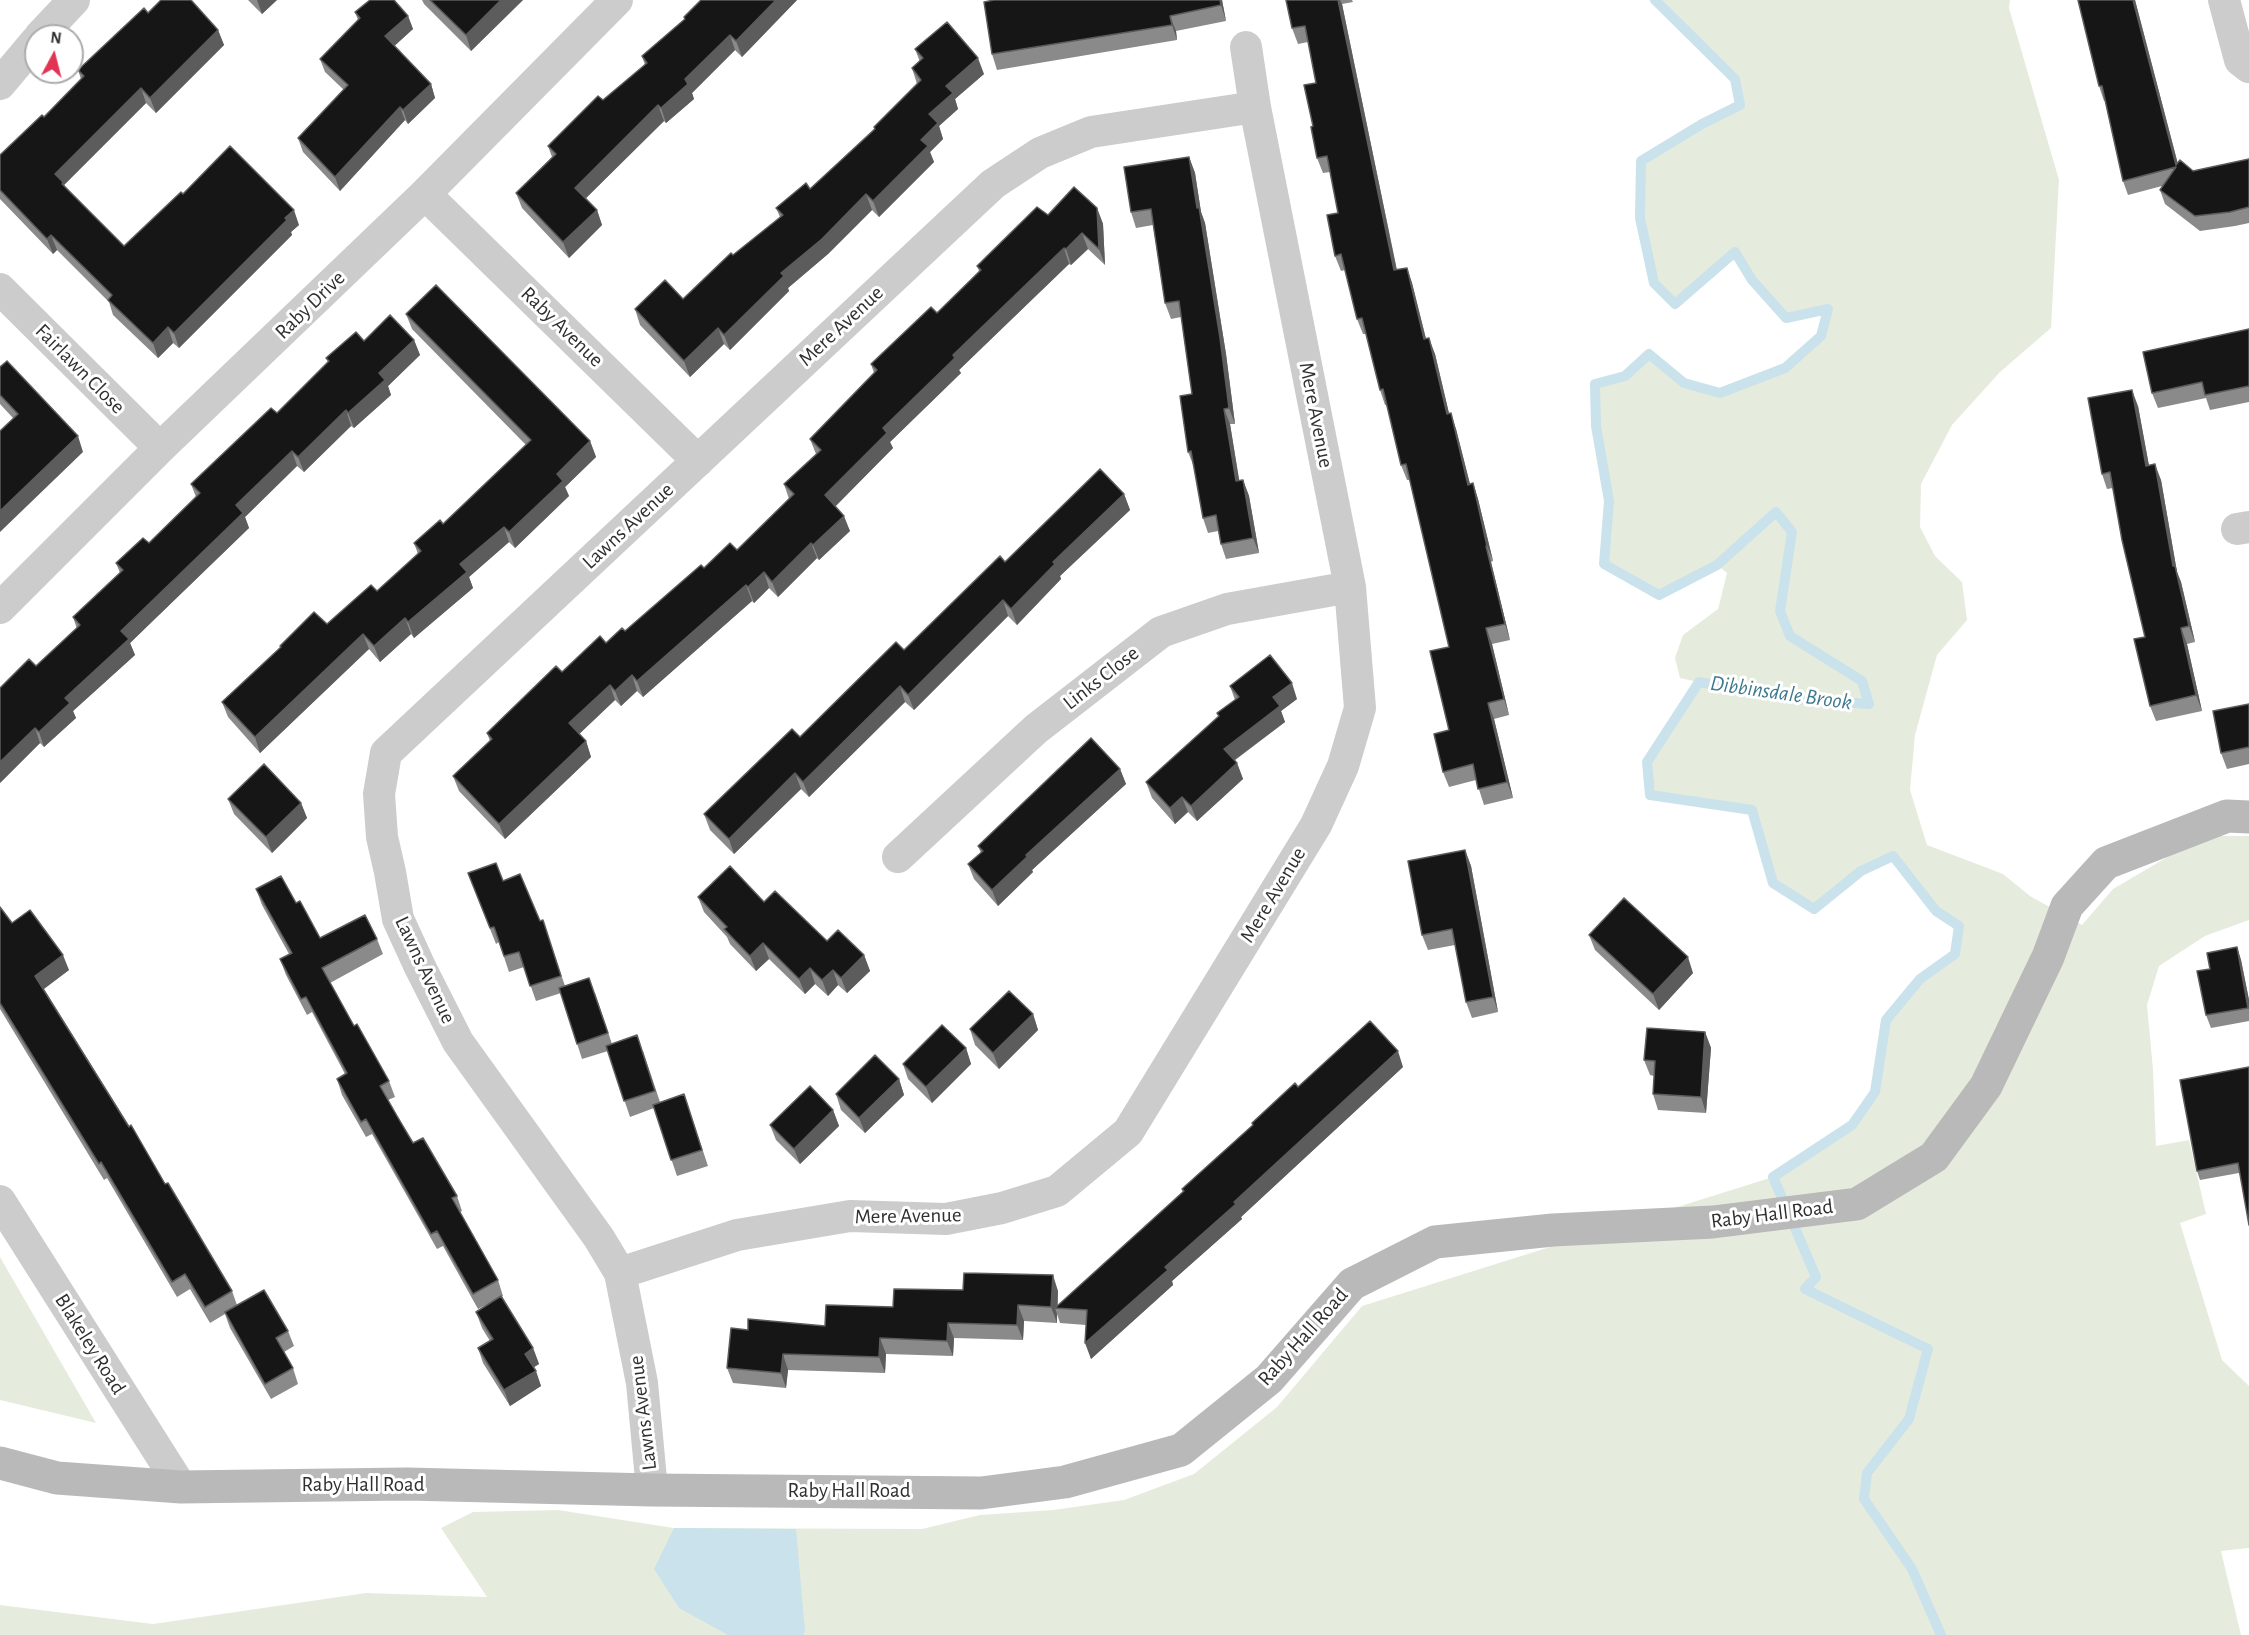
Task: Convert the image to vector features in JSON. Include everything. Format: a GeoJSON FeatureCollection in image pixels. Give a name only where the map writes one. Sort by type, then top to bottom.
{"type":"FeatureCollection","features":[{"type":"Feature","properties":{"kind":"street"},"geometry":{"type":"LineString","coordinates":[[51,24],[74,0]]}},
{"type":"Feature","properties":{"kind":"street","name":"Raby Drive"},"geometry":{"type":"LineString","coordinates":[[0,608],[160,448],[425,194],[617,0]]}},
{"type":"Feature","properties":{"kind":"street"},"geometry":{"type":"LineString","coordinates":[[2224,0],[2240,60],[2249,67]]}},
{"type":"Feature","properties":{"kind":"street","name":"Mere Avenue"},"geometry":{"type":"LineString","coordinates":[[620,1274],[748,1233],[850,1216],[946,1219],[1002,1208],[1057,1191],[1128,1132],[1316,825],[1343,766],[1360,708],[1350,587],[1255,107],[1246,47]]}},
{"type":"Feature","properties":{"kind":"street"},"geometry":{"type":"LineString","coordinates":[[0,84],[24,55]]}},
{"type":"Feature","properties":{"kind":"street","name":"Mere Avenue"},"geometry":{"type":"LineString","coordinates":[[698,460],[993,184],[1040,153],[1091,132],[1255,107]]}},
{"type":"Feature","properties":{"kind":"street","name":"Raby Avenue"},"geometry":{"type":"LineString","coordinates":[[425,194],[698,460]]}},
{"type":"Feature","properties":{"kind":"street","name":"Fairlawn Close"},"geometry":{"type":"LineString","coordinates":[[0,289],[160,448]]}},
{"type":"Feature","properties":{"kind":"street","name":"Lawns Avenue"},"geometry":{"type":"LineString","coordinates":[[652,1490],[642,1383],[620,1274],[599,1238],[458,1042],[420,968],[398,919],[382,837],[380,794],[386,753],[698,460]]}},
{"type":"Feature","properties":{"kind":"street","name":"Links Close"},"geometry":{"type":"LineString","coordinates":[[898,857],[1036,729],[1161,632],[1227,609],[1350,587]]}},
{"type":"Feature","properties":{"kind":"street","name":"Raby Hall Road"},"geometry":{"type":"LineString","coordinates":[[0,1463],[57,1478],[181,1487],[407,1484],[652,1490],[981,1493],[1065,1482],[1181,1450],[1269,1379],[1352,1284],[1435,1242],[1553,1230],[1713,1222],[1857,1204],[1934,1157],[1941,1148],[1986,1086],[2048,957],[2067,906],[2106,863],[2227,816],[2249,817]]}},
{"type":"Feature","properties":{"kind":"street","name":"Blakeley Road"},"geometry":{"type":"LineString","coordinates":[[0,1201],[181,1487]]}},
{"type":"Feature","properties":{"kind":"green space"},"geometry":{"type":"Polygon","coordinates":[[[1655,0],[2010,0],[2009,8],[2059,180],[2051,328],[2000,372],[1952,425],[1921,484],[1920,527],[1935,556],[1962,582],[1967,620],[1937,655],[1915,735],[1910,790],[1927,845],[2003,874],[2030,896],[2082,925],[2113,889],[2171,855],[2218,836],[2249,836],[2249,920],[2205,936],[2159,966],[2147,1005],[2153,1069],[2156,1146],[2189,1140],[2206,1214],[2180,1223],[2222,1360],[2249,1386],[2249,1548],[2221,1551],[2241,1635],[0,1635],[0,1605],[153,1624],[366,1593],[487,1597],[441,1528],[473,1512],[558,1510],[674,1528],[922,1529],[980,1515],[1053,1510],[1124,1500],[1194,1474],[1277,1407],[1362,1306],[1773,1177],[1852,1125],[1875,1092],[1886,1020],[1920,979],[1954,954],[1959,926],[1936,911],[1893,856],[1861,871],[1814,909],[1773,883],[1752,810],[1650,795],[1647,762],[1698,682],[1680,678],[1675,658],[1683,635],[1718,609],[1727,573],[1717,565],[1659,595],[1604,564],[1609,501],[1596,426],[1595,384],[1625,376],[1649,354],[1684,383],[1720,393],[1785,368],[1821,336],[1828,310],[1786,318],[1752,280],[1735,252],[1675,304],[1654,283],[1640,218],[1641,161],[1702,124],[1740,105],[1735,79],[1655,0]]]}},
{"type":"Feature","properties":{"kind":"green space"},"geometry":{"type":"Polygon","coordinates":[[[0,1257],[96,1423],[0,1400],[0,1257]]]}},
{"type":"Feature","properties":{"kind":"water"},"geometry":{"type":"Polygon","coordinates":[[[674,1528],[796,1529],[805,1631],[803,1635],[728,1635],[679,1608],[654,1569],[674,1528]]]}},
{"type":"Feature","properties":{"kind":"building"},"geometry":{"type":"Polygon","coordinates":[[[161,0],[191,0],[218,30],[150,98],[141,88],[55,174],[63,182],[62,184],[124,246],[181,192],[183,194],[230,146],[294,210],[285,218],[287,220],[174,333],[168,327],[153,343],[108,300],[112,295],[51,235],[47,239],[0,190],[0,155],[42,115],[44,117],[76,84],[84,84],[84,64],[144,8],[148,13],[161,0]]]}},
{"type":"Feature","properties":{"kind":"building"},"geometry":{"type":"Polygon","coordinates":[[[370,0],[394,0],[408,16],[385,36],[431,84],[403,110],[400,107],[335,177],[298,138],[348,85],[320,59],[360,18],[355,12],[370,0]]]}},
{"type":"Feature","properties":{"kind":"building"},"geometry":{"type":"Polygon","coordinates":[[[430,0],[501,0],[466,35],[430,0]]]}},
{"type":"Feature","properties":{"kind":"building"},"geometry":{"type":"Polygon","coordinates":[[[701,0],[776,0],[736,41],[730,35],[685,79],[688,84],[661,108],[658,105],[575,188],[597,210],[563,242],[516,193],[556,154],[548,146],[598,96],[603,100],[647,63],[642,56],[685,19],[684,17],[701,0]]]}},
{"type":"Feature","properties":{"kind":"building"},"geometry":{"type":"Polygon","coordinates":[[[994,0],[1220,0],[1221,5],[1170,16],[1172,25],[992,54],[984,2],[994,0]]]}},
{"type":"Feature","properties":{"kind":"building"},"geometry":{"type":"Polygon","coordinates":[[[1286,0],[1338,0],[1394,270],[1407,268],[1424,339],[1429,338],[1447,414],[1451,413],[1468,485],[1473,483],[1505,624],[1486,628],[1504,699],[1488,703],[1507,782],[1478,789],[1473,764],[1443,772],[1434,734],[1449,730],[1430,651],[1449,647],[1406,464],[1401,465],[1383,389],[1380,390],[1362,318],[1357,319],[1341,254],[1335,256],[1327,215],[1338,213],[1327,156],[1317,158],[1304,85],[1316,83],[1305,26],[1292,28],[1286,0]]]}},
{"type":"Feature","properties":{"kind":"building"},"geometry":{"type":"Polygon","coordinates":[[[2078,0],[2133,0],[2176,165],[2180,160],[2193,171],[2249,159],[2249,207],[2230,212],[2195,216],[2160,190],[2176,167],[2123,181],[2102,86],[2099,86],[2078,0]]]}},
{"type":"Feature","properties":{"kind":"building"},"geometry":{"type":"Polygon","coordinates":[[[947,22],[978,58],[946,86],[953,93],[929,114],[938,123],[921,140],[928,146],[873,201],[866,194],[822,239],[781,273],[784,276],[724,335],[718,328],[684,361],[635,309],[665,280],[683,299],[731,253],[733,255],[783,215],[776,208],[806,183],[810,189],[875,129],[874,127],[921,80],[912,68],[923,58],[915,49],[947,22]]]}},
{"type":"Feature","properties":{"kind":"building"},"geometry":{"type":"Polygon","coordinates":[[[1189,157],[1220,338],[1229,408],[1224,409],[1236,481],[1243,480],[1253,538],[1221,544],[1216,515],[1203,518],[1191,451],[1188,452],[1180,396],[1192,394],[1179,301],[1165,303],[1151,209],[1131,212],[1124,167],[1189,157]]]}},
{"type":"Feature","properties":{"kind":"building"},"geometry":{"type":"Polygon","coordinates":[[[1074,187],[1097,208],[1099,249],[1082,233],[1066,249],[1064,248],[953,355],[955,358],[883,428],[887,433],[825,495],[844,516],[813,545],[811,543],[772,582],[764,572],[748,587],[746,585],[637,681],[632,675],[615,691],[610,685],[569,723],[586,741],[499,824],[453,776],[492,739],[487,733],[556,666],[562,672],[600,636],[606,643],[622,628],[625,631],[701,565],[704,568],[730,543],[737,550],[794,494],[784,484],[821,450],[810,439],[877,370],[871,364],[931,307],[937,313],[981,270],[977,266],[1037,207],[1048,215],[1074,187]]]}},
{"type":"Feature","properties":{"kind":"building"},"geometry":{"type":"Polygon","coordinates":[[[436,285],[590,441],[557,474],[563,481],[509,532],[504,527],[460,564],[467,572],[408,622],[405,618],[374,646],[363,634],[255,737],[222,702],[281,647],[314,612],[327,624],[371,585],[377,591],[421,551],[414,543],[440,520],[443,524],[531,440],[406,314],[436,285]]]}},
{"type":"Feature","properties":{"kind":"building"},"geometry":{"type":"Polygon","coordinates":[[[390,315],[414,340],[379,373],[385,380],[348,413],[346,410],[298,457],[292,451],[236,505],[243,513],[121,631],[129,639],[65,698],[70,703],[39,732],[35,728],[0,762],[0,688],[29,659],[36,666],[80,625],[73,617],[123,570],[116,563],[143,538],[149,543],[200,493],[191,484],[271,408],[277,413],[329,361],[326,358],[356,332],[364,341],[390,315]]]}},
{"type":"Feature","properties":{"kind":"building"},"geometry":{"type":"Polygon","coordinates":[[[2249,329],[2249,386],[2205,395],[2202,382],[2152,393],[2143,352],[2249,329]]]}},
{"type":"Feature","properties":{"kind":"building"},"geometry":{"type":"Polygon","coordinates":[[[7,361],[78,436],[0,511],[0,431],[18,414],[0,395],[0,367],[7,361]]]}},
{"type":"Feature","properties":{"kind":"building"},"geometry":{"type":"Polygon","coordinates":[[[2132,390],[2146,466],[2155,464],[2173,566],[2175,566],[2189,626],[2181,628],[2196,695],[2150,706],[2134,639],[2145,637],[2122,540],[2110,472],[2102,474],[2088,398],[2132,390]]]}},
{"type":"Feature","properties":{"kind":"building"},"geometry":{"type":"Polygon","coordinates":[[[1100,469],[1124,494],[1053,562],[1055,564],[1011,609],[1003,600],[908,695],[900,686],[803,782],[795,773],[729,839],[704,814],[792,729],[800,737],[896,642],[904,650],[1000,556],[1005,562],[1100,469]]]}},
{"type":"Feature","properties":{"kind":"building"},"geometry":{"type":"Polygon","coordinates":[[[1270,655],[1292,683],[1273,697],[1280,706],[1224,749],[1237,763],[1191,806],[1182,797],[1170,808],[1146,782],[1219,716],[1217,713],[1239,697],[1230,686],[1270,655]]]}},
{"type":"Feature","properties":{"kind":"building"},"geometry":{"type":"Polygon","coordinates":[[[2249,704],[2249,747],[2221,753],[2213,711],[2249,704]]]}},
{"type":"Feature","properties":{"kind":"building"},"geometry":{"type":"Polygon","coordinates":[[[1091,738],[1120,769],[1026,855],[1027,857],[992,890],[968,864],[983,851],[978,846],[1091,738]]]}},
{"type":"Feature","properties":{"kind":"building"},"geometry":{"type":"Polygon","coordinates":[[[264,764],[301,803],[266,837],[228,799],[264,764]]]}},
{"type":"Feature","properties":{"kind":"building"},"geometry":{"type":"Polygon","coordinates":[[[1465,850],[1493,997],[1466,1002],[1452,929],[1422,935],[1408,861],[1465,850]]]}},
{"type":"Feature","properties":{"kind":"building"},"geometry":{"type":"Polygon","coordinates":[[[496,863],[503,881],[520,874],[540,921],[543,920],[561,976],[530,986],[519,952],[504,956],[494,927],[490,928],[468,873],[496,863]]]}},
{"type":"Feature","properties":{"kind":"building"},"geometry":{"type":"Polygon","coordinates":[[[730,866],[764,902],[775,891],[827,941],[838,930],[864,955],[841,978],[833,970],[822,980],[810,968],[799,979],[763,943],[750,956],[724,929],[727,927],[698,897],[730,866]]]}},
{"type":"Feature","properties":{"kind":"building"},"geometry":{"type":"Polygon","coordinates":[[[281,876],[296,903],[300,901],[320,938],[365,915],[377,939],[322,968],[354,1026],[357,1024],[389,1081],[380,1086],[413,1143],[423,1138],[457,1196],[452,1198],[498,1280],[473,1294],[437,1231],[431,1234],[366,1119],[361,1122],[337,1079],[347,1073],[306,997],[301,999],[280,959],[292,953],[256,889],[281,876]]]}},
{"type":"Feature","properties":{"kind":"building"},"geometry":{"type":"Polygon","coordinates":[[[1624,898],[1688,957],[1653,994],[1589,935],[1624,898]]]}},
{"type":"Feature","properties":{"kind":"building"},"geometry":{"type":"Polygon","coordinates":[[[0,907],[12,923],[30,910],[63,955],[35,976],[129,1127],[131,1125],[165,1184],[168,1183],[232,1291],[205,1307],[185,1274],[172,1282],[101,1162],[99,1164],[0,1003],[0,907]]]}},
{"type":"Feature","properties":{"kind":"building"},"geometry":{"type":"Polygon","coordinates":[[[2237,947],[2248,1008],[2206,1015],[2197,971],[2210,969],[2207,953],[2237,947]]]}},
{"type":"Feature","properties":{"kind":"building"},"geometry":{"type":"Polygon","coordinates":[[[589,978],[608,1033],[577,1044],[559,988],[589,978]]]}},
{"type":"Feature","properties":{"kind":"building"},"geometry":{"type":"Polygon","coordinates":[[[1009,991],[1033,1014],[993,1053],[970,1029],[1009,991]]]}},
{"type":"Feature","properties":{"kind":"building"},"geometry":{"type":"Polygon","coordinates":[[[1370,1021],[1398,1051],[1234,1202],[1236,1204],[1165,1267],[1168,1270],[1085,1343],[1087,1310],[1055,1308],[1184,1191],[1182,1189],[1253,1125],[1252,1123],[1295,1083],[1298,1087],[1370,1021]]]}},
{"type":"Feature","properties":{"kind":"building"},"geometry":{"type":"Polygon","coordinates":[[[942,1025],[966,1048],[926,1087],[903,1064],[942,1025]]]}},
{"type":"Feature","properties":{"kind":"building"},"geometry":{"type":"Polygon","coordinates":[[[1647,1028],[1705,1032],[1701,1097],[1653,1094],[1655,1061],[1644,1060],[1647,1028]]]}},
{"type":"Feature","properties":{"kind":"building"},"geometry":{"type":"Polygon","coordinates":[[[637,1035],[655,1091],[624,1101],[606,1046],[637,1035]]]}},
{"type":"Feature","properties":{"kind":"building"},"geometry":{"type":"Polygon","coordinates":[[[875,1055],[899,1079],[859,1118],[836,1094],[875,1055]]]}},
{"type":"Feature","properties":{"kind":"building"},"geometry":{"type":"Polygon","coordinates":[[[2249,1067],[2249,1225],[2238,1163],[2197,1171],[2180,1080],[2249,1067]]]}},
{"type":"Feature","properties":{"kind":"building"},"geometry":{"type":"Polygon","coordinates":[[[810,1086],[833,1110],[794,1149],[770,1125],[810,1086]]]}},
{"type":"Feature","properties":{"kind":"building"},"geometry":{"type":"Polygon","coordinates":[[[684,1094],[702,1150],[671,1160],[653,1105],[684,1094]]]}},
{"type":"Feature","properties":{"kind":"building"},"geometry":{"type":"Polygon","coordinates":[[[964,1273],[1053,1275],[1051,1307],[1018,1305],[1017,1325],[948,1323],[947,1341],[880,1338],[879,1357],[783,1354],[781,1373],[727,1368],[731,1328],[748,1330],[748,1319],[825,1326],[826,1305],[893,1307],[894,1289],[963,1290],[964,1273]]]}},
{"type":"Feature","properties":{"kind":"building"},"geometry":{"type":"Polygon","coordinates":[[[264,1290],[288,1331],[276,1338],[293,1368],[265,1384],[225,1312],[264,1290]]]}},
{"type":"Feature","properties":{"kind":"building"},"geometry":{"type":"Polygon","coordinates":[[[501,1296],[533,1348],[525,1354],[536,1371],[504,1390],[478,1348],[493,1339],[476,1312],[501,1296]]]}},
{"type":"Feature","properties":{"kind":"waterway","name":"Dibbinsdale Brook"},"geometry":{"type":"LineString","coordinates":[[1655,0],[1735,79],[1740,105],[1702,124],[1641,161],[1640,218],[1654,283],[1675,304],[1735,252],[1752,280],[1786,318],[1828,309],[1821,336],[1785,368],[1720,393],[1684,383],[1649,354],[1625,376],[1595,384],[1596,426],[1609,501],[1604,564],[1659,595],[1717,565],[1776,512],[1792,532],[1780,611],[1790,636],[1862,681],[1869,704],[1792,699],[1699,682],[1647,762],[1650,795],[1752,810],[1773,883],[1814,909],[1861,871],[1893,856],[1936,911],[1959,926],[1955,954],[1920,979],[1886,1020],[1875,1092],[1852,1125],[1773,1177],[1816,1277],[1805,1289],[1928,1349],[1909,1419],[1867,1473],[1864,1499],[1912,1569],[1941,1635]]}}]}
